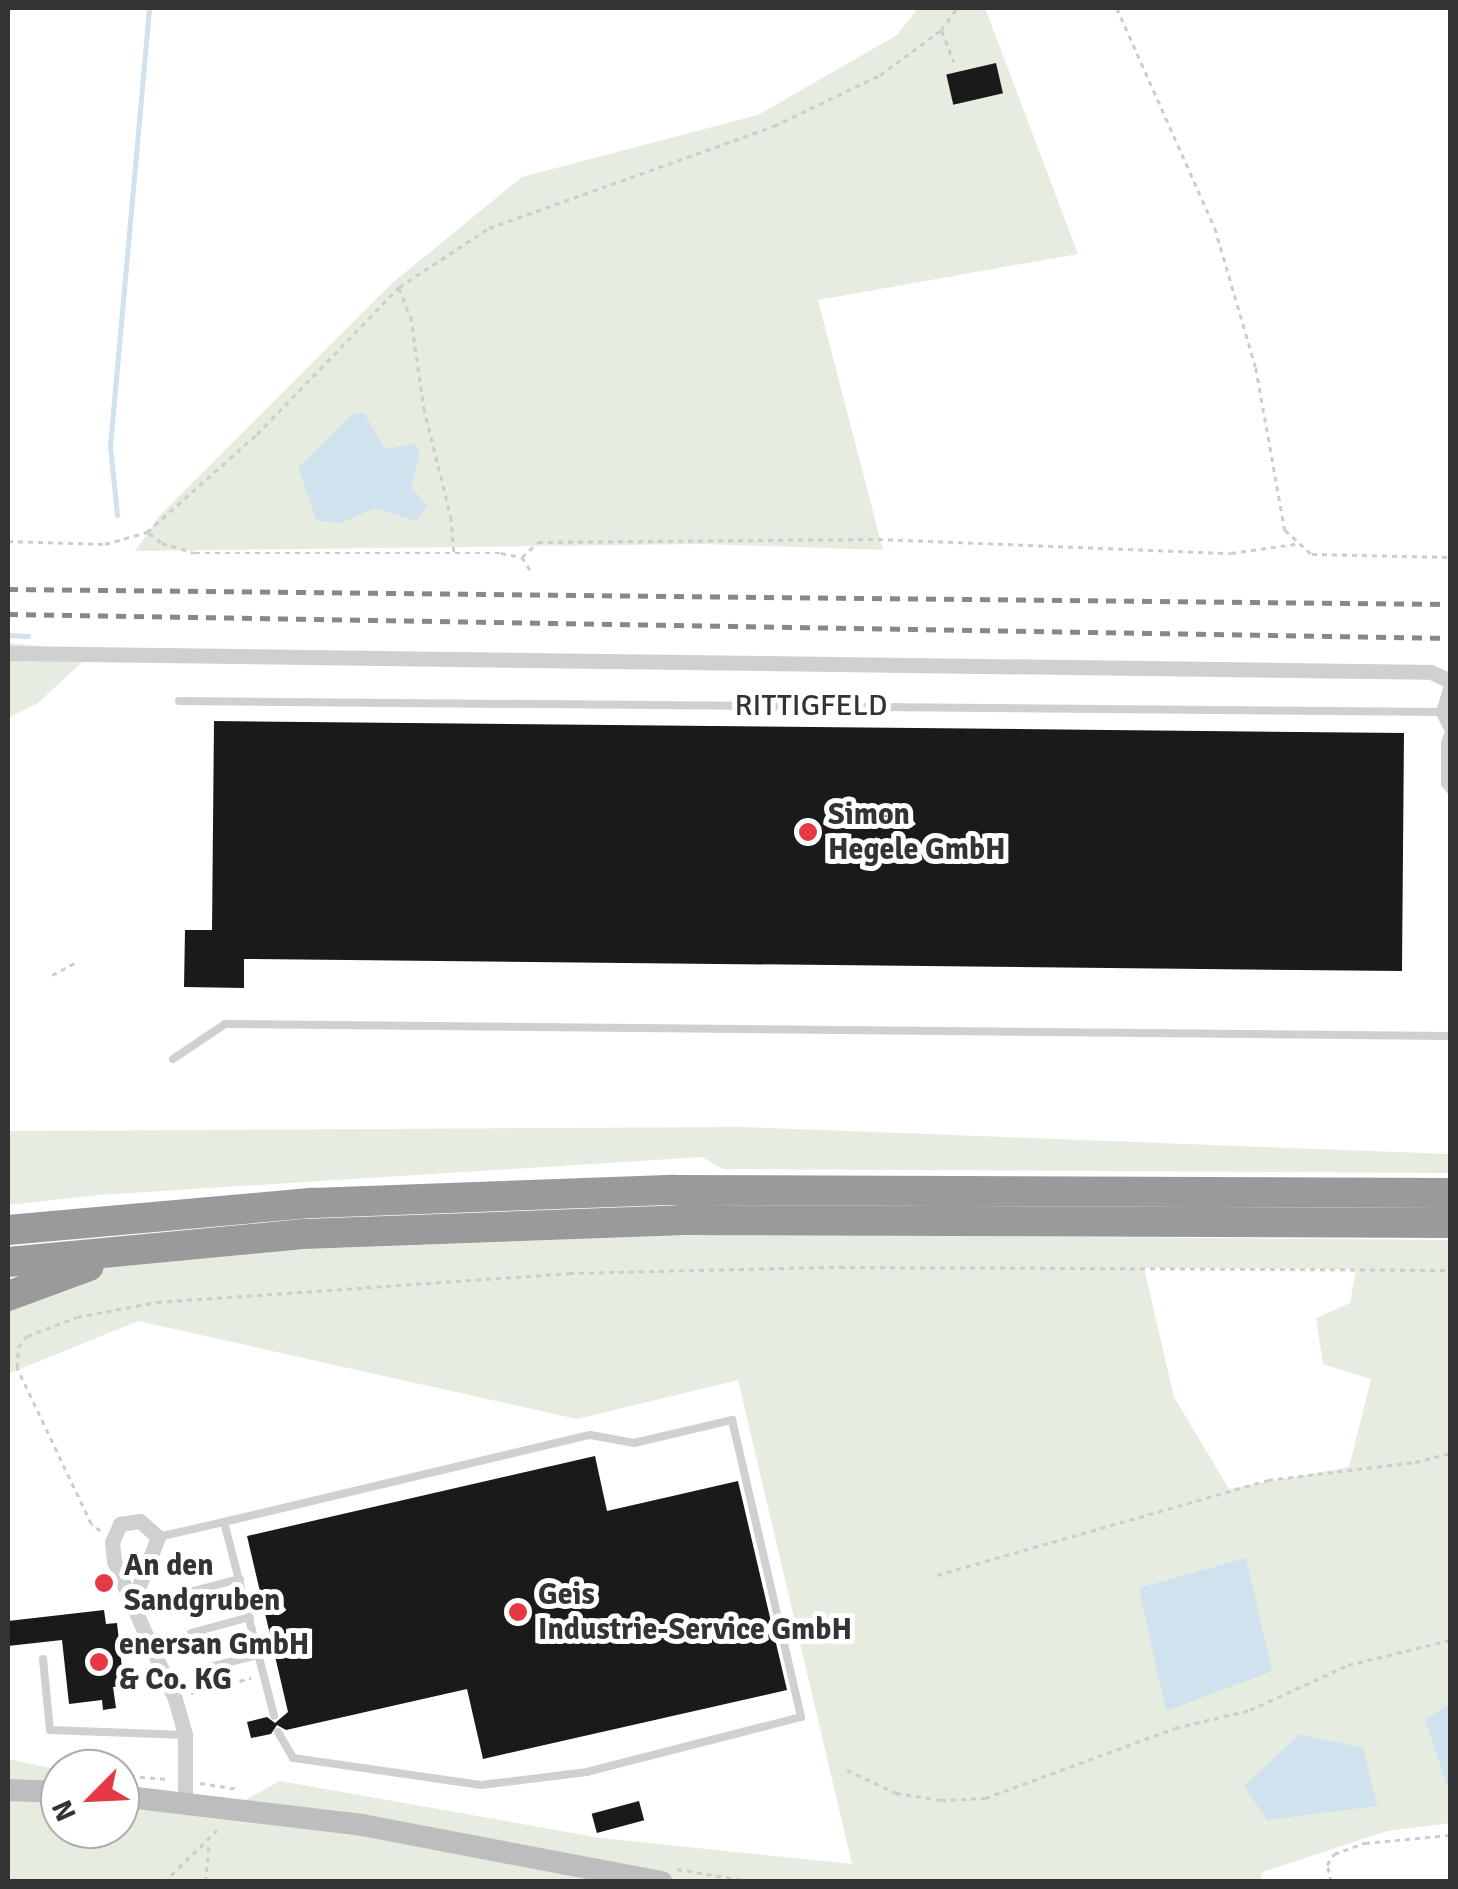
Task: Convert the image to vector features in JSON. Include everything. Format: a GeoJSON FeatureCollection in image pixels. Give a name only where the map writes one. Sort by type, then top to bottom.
{"type":"FeatureCollection","features":[{"type":"Feature","properties":{"kind":"highway"},"geometry":{"type":"LineString","coordinates":[[8,1230],[313,1203],[674,1190],[1450,1192]]}},
{"type":"Feature","properties":{"kind":"highway"},"geometry":{"type":"LineString","coordinates":[[8,1262],[304,1234],[680,1220],[1450,1223]]}},
{"type":"Feature","properties":{"kind":"highway"},"geometry":{"type":"LineString","coordinates":[[8,1296],[144,1248]]}},
{"type":"Feature","properties":{"kind":"main road"},"geometry":{"type":"LineString","coordinates":[[8,1790],[40,1791]]}},
{"type":"Feature","properties":{"kind":"main road"},"geometry":{"type":"LineString","coordinates":[[140,1798],[362,1825],[662,1882]]}},
{"type":"Feature","properties":{"kind":"street"},"geometry":{"type":"LineString","coordinates":[[8,653],[1431,672],[1450,681]]}},
{"type":"Feature","properties":{"kind":"street"},"geometry":{"type":"LineString","coordinates":[[1448,723],[1450,689]]}},
{"type":"Feature","properties":{"kind":"street"},"geometry":{"type":"LineString","coordinates":[[132,1604],[158,1537],[140,1521],[120,1524],[112,1542],[114,1561],[132,1604],[176,1699],[184,1735],[185,1801]]}},
{"type":"Feature","properties":{"kind":"lane","name":"RITTIGFELD"},"geometry":{"type":"LineString","coordinates":[[179,701],[1448,723]]}},
{"type":"Feature","properties":{"kind":"lane"},"geometry":{"type":"LineString","coordinates":[[1448,723],[1445,784],[1450,790]]}},
{"type":"Feature","properties":{"kind":"lane"},"geometry":{"type":"LineString","coordinates":[[173,1059],[225,1024],[1450,1036]]}},
{"type":"Feature","properties":{"kind":"lane"},"geometry":{"type":"LineString","coordinates":[[158,1537],[590,1436],[634,1442],[732,1420],[801,1717],[587,1772],[480,1785],[293,1758],[278,1732]]}},
{"type":"Feature","properties":{"kind":"lane"},"geometry":{"type":"LineString","coordinates":[[224,1522],[274,1716]]}},
{"type":"Feature","properties":{"kind":"lane"},"geometry":{"type":"LineString","coordinates":[[178,1595],[240,1579]]}},
{"type":"Feature","properties":{"kind":"lane"},"geometry":{"type":"LineString","coordinates":[[191,1633],[250,1617]]}},
{"type":"Feature","properties":{"kind":"lane"},"geometry":{"type":"LineString","coordinates":[[206,1668],[260,1654]]}},
{"type":"Feature","properties":{"kind":"lane"},"geometry":{"type":"LineString","coordinates":[[42,1659],[50,1730],[184,1735]]}},
{"type":"Feature","properties":{"kind":"path"},"geometry":{"type":"LineString","coordinates":[[8,541],[104,544],[148,532],[257,434],[399,286],[489,228],[774,126],[880,75],[941,30],[956,8]]}},
{"type":"Feature","properties":{"kind":"path"},"geometry":{"type":"LineString","coordinates":[[1116,8],[1215,228],[1256,368],[1286,530],[1296,544],[1312,554],[1450,557]]}},
{"type":"Feature","properties":{"kind":"path"},"geometry":{"type":"LineString","coordinates":[[941,30],[954,62]]}},
{"type":"Feature","properties":{"kind":"path"},"geometry":{"type":"LineString","coordinates":[[399,286],[411,317],[424,408],[451,518],[454,553]]}},
{"type":"Feature","properties":{"kind":"path"},"geometry":{"type":"LineString","coordinates":[[148,532],[162,543],[194,552],[522,556],[538,542],[878,538],[1231,553],[1296,544]]}},
{"type":"Feature","properties":{"kind":"path"},"geometry":{"type":"LineString","coordinates":[[522,556],[532,573]]}},
{"type":"Feature","properties":{"kind":"path"},"geometry":{"type":"LineString","coordinates":[[52,974],[74,963]]}},
{"type":"Feature","properties":{"kind":"path"},"geometry":{"type":"LineString","coordinates":[[112,1542],[91,1524],[17,1368],[18,1348],[27,1336],[76,1317],[157,1302],[569,1273],[840,1267],[1450,1270]]}},
{"type":"Feature","properties":{"kind":"path"},"geometry":{"type":"LineString","coordinates":[[937,1575],[1268,1480],[1415,1462],[1450,1453]]}},
{"type":"Feature","properties":{"kind":"path"},"geometry":{"type":"LineString","coordinates":[[847,1770],[896,1794],[942,1800],[985,1798],[1175,1728],[1250,1710],[1348,1665],[1450,1640]]}},
{"type":"Feature","properties":{"kind":"path"},"geometry":{"type":"LineString","coordinates":[[176,1699],[265,1675]]}},
{"type":"Feature","properties":{"kind":"path"},"geometry":{"type":"LineString","coordinates":[[164,1882],[210,1841],[230,1808]]}},
{"type":"Feature","properties":{"kind":"path"},"geometry":{"type":"LineString","coordinates":[[1332,1882],[1327,1865],[1334,1854],[1364,1843],[1450,1835]]}},
{"type":"Feature","properties":{"kind":"path"},"geometry":{"type":"LineString","coordinates":[[205,1882],[210,1841]]}},
{"type":"Feature","properties":{"kind":"shaded area"},"geometry":{"type":"Polygon","coordinates":[[[918,8],[985,8],[1078,254],[818,300],[883,550],[703,544],[135,551],[160,515],[391,284],[522,177],[758,115],[897,35],[918,8]]]}},
{"type":"Feature","properties":{"kind":"shaded area"},"geometry":{"type":"Polygon","coordinates":[[[8,643],[94,651],[38,703],[8,718],[8,643]]]}},
{"type":"Feature","properties":{"kind":"shaded area"},"geometry":{"type":"Polygon","coordinates":[[[743,1127],[1450,1154],[1450,1173],[723,1169],[702,1157],[98,1195],[8,1205],[8,1131],[743,1127]]]}},
{"type":"Feature","properties":{"kind":"shaded area"},"geometry":{"type":"Polygon","coordinates":[[[722,1234],[1450,1240],[1450,1823],[1387,1831],[1262,1872],[1261,1882],[8,1881],[8,1759],[40,1766],[40,1849],[140,1849],[140,1788],[231,1808],[280,1781],[601,1838],[852,1864],[738,1380],[577,1419],[138,1321],[8,1374],[8,1287],[122,1263],[312,1249],[722,1234]],[[1144,1268],[1174,1397],[1229,1489],[1349,1467],[1371,1379],[1323,1364],[1316,1318],[1350,1303],[1356,1269],[1144,1268]]]}},
{"type":"Feature","properties":{"kind":"water"},"geometry":{"type":"Polygon","coordinates":[[[364,413],[385,449],[414,444],[420,451],[411,487],[427,506],[416,521],[375,508],[341,523],[317,521],[298,468],[353,414],[364,413]]]}},
{"type":"Feature","properties":{"kind":"water"},"geometry":{"type":"Polygon","coordinates":[[[1246,1558],[1272,1671],[1166,1711],[1139,1588],[1246,1558]]]}},
{"type":"Feature","properties":{"kind":"water"},"geometry":{"type":"Polygon","coordinates":[[[1450,1703],[1450,1785],[1447,1785],[1425,1720],[1450,1703]]]}},
{"type":"Feature","properties":{"kind":"water"},"geometry":{"type":"Polygon","coordinates":[[[1300,1734],[1363,1748],[1377,1806],[1267,1820],[1244,1786],[1300,1734]]]}},
{"type":"Feature","properties":{"kind":"building"},"geometry":{"type":"Polygon","coordinates":[[[996,63],[1003,93],[953,105],[946,74],[996,63]]]}},
{"type":"Feature","properties":{"kind":"building","name":"Simon Hegele GmbH"},"geometry":{"type":"Polygon","coordinates":[[[214,721],[1404,733],[1402,971],[244,959],[244,988],[184,987],[185,930],[212,930],[214,721]]]}},
{"type":"Feature","properties":{"kind":"building","name":"Geis Industrie-Service GmbH"},"geometry":{"type":"Polygon","coordinates":[[[595,1456],[607,1511],[738,1481],[787,1690],[483,1759],[467,1689],[286,1730],[277,1725],[271,1734],[251,1738],[247,1722],[267,1717],[275,1723],[288,1712],[247,1536],[595,1456]]]}},
{"type":"Feature","properties":{"kind":"building"},"geometry":{"type":"Polygon","coordinates":[[[104,1610],[106,1624],[117,1623],[124,1686],[113,1687],[116,1708],[103,1710],[102,1700],[69,1704],[62,1640],[8,1646],[8,1621],[104,1610]]]}},
{"type":"Feature","properties":{"kind":"building"},"geometry":{"type":"Polygon","coordinates":[[[639,1801],[644,1820],[597,1833],[592,1814],[639,1801]]]}},
{"type":"Feature","properties":{"kind":"waterway"},"geometry":{"type":"LineString","coordinates":[[117,515],[110,446],[149,8]]}},
{"type":"Feature","properties":{"kind":"waterway"},"geometry":{"type":"LineString","coordinates":[[8,635],[28,636]]}},
{"type":"Feature","properties":{"kind":"railway"},"geometry":{"type":"LineString","coordinates":[[8,589],[1450,604]]}},
{"type":"Feature","properties":{"kind":"railway"},"geometry":{"type":"LineString","coordinates":[[8,614],[1450,638]]}},
{"type":"Feature","properties":{"kind":"place","name":"Simon Hegele GmbH"},"geometry":{"type":"Point","coordinates":[808,832]}},
{"type":"Feature","properties":{"kind":"place","name":"An den Sandgruben"},"geometry":{"type":"Point","coordinates":[104,1583]}},
{"type":"Feature","properties":{"kind":"place","name":"Geis Industrie-Service GmbH"},"geometry":{"type":"Point","coordinates":[518,1612]}},
{"type":"Feature","properties":{"kind":"place","name":"enersan GmbH & Co. KG"},"geometry":{"type":"Point","coordinates":[99,1662]}}]}
